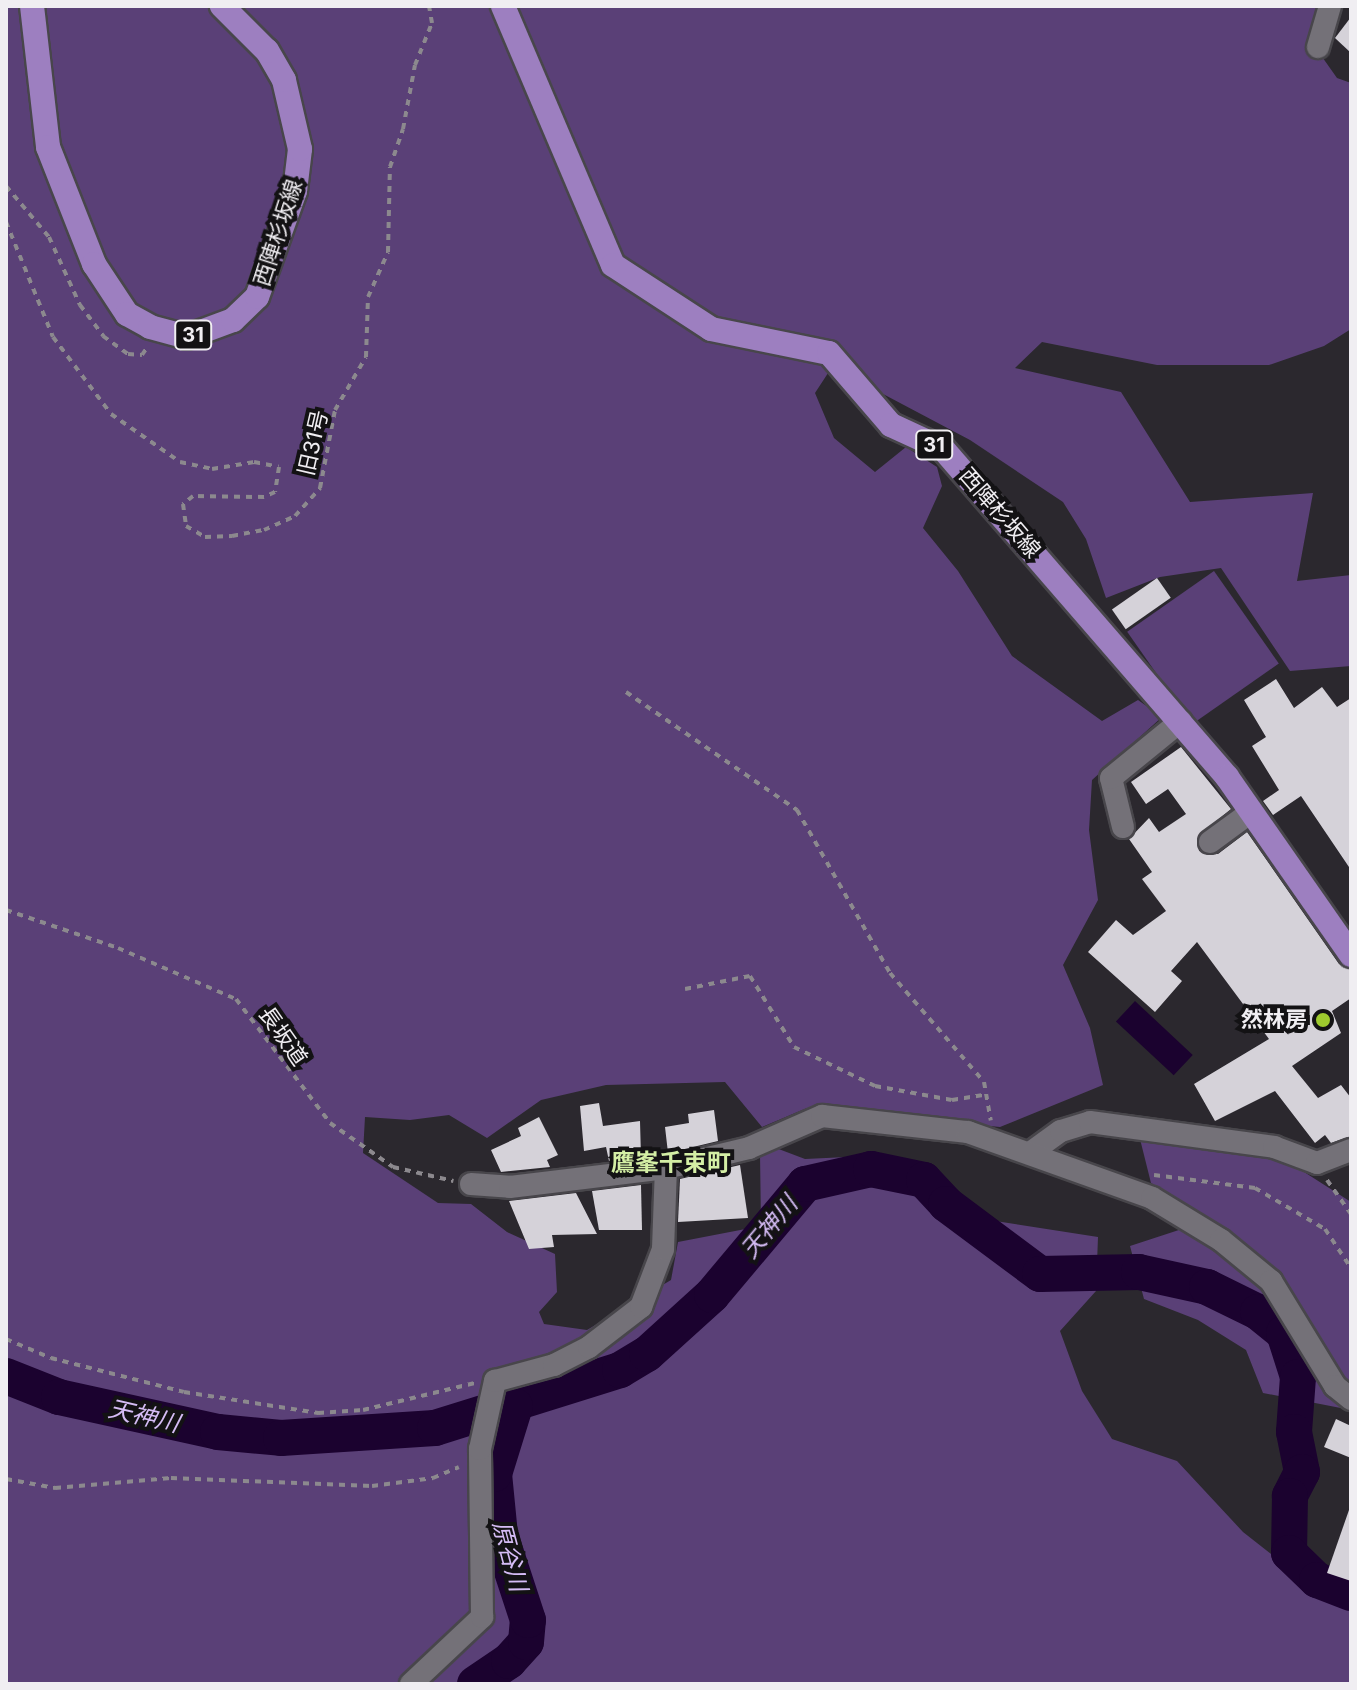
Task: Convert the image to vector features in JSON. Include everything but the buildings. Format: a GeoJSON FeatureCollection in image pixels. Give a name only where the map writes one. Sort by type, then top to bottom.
{"type":"FeatureCollection","features":[{"type":"Feature","properties":{"kind":"main road","name":"西陣杉坂線"},"geometry":{"type":"LineString","coordinates":[[32,6],[43,117],[54,170],[110,293],[127,314],[150,327],[187,337],[233,320],[247,308],[267,280],[295,191],[300,149],[284,80],[267,51],[222,6]]}},
{"type":"Feature","properties":{"kind":"main road","name":"西陣杉坂線"},"geometry":{"type":"LineString","coordinates":[[503,6],[613,265],[711,329],[829,353],[891,425],[943,449],[1181,721],[1251,812],[1351,955]]}},
{"type":"Feature","properties":{"kind":"street"},"geometry":{"type":"LineString","coordinates":[[1318,47],[1330,6]]}},
{"type":"Feature","properties":{"kind":"street"},"geometry":{"type":"LineString","coordinates":[[1123,827],[1111,778],[1181,721]]}},
{"type":"Feature","properties":{"kind":"street"},"geometry":{"type":"LineString","coordinates":[[1210,842],[1251,812]]}},
{"type":"Feature","properties":{"kind":"street"},"geometry":{"type":"LineString","coordinates":[[471,1184],[510,1187],[666,1168],[749,1148],[822,1116],[940,1127],[1033,1151],[1152,1198],[1221,1240],[1271,1281],[1335,1386],[1351,1399]]}},
{"type":"Feature","properties":{"kind":"street"},"geometry":{"type":"LineString","coordinates":[[1033,1151],[1061,1131],[1090,1122],[1119,1123],[1210,1141],[1274,1147],[1325,1163],[1351,1150]]}},
{"type":"Feature","properties":{"kind":"street"},"geometry":{"type":"LineString","coordinates":[[411,1684],[482,1617],[480,1454],[495,1381],[527,1375],[589,1347],[641,1307],[663,1249],[666,1168]]}},
{"type":"Feature","properties":{"kind":"path","name":"旧31号"},"geometry":{"type":"LineString","coordinates":[[6,222],[53,337],[111,414],[180,462],[212,469],[254,462],[279,467],[275,492],[264,497],[193,496],[183,504],[186,526],[205,537],[232,536],[264,530],[295,516],[320,488],[335,410],[366,357],[368,297],[388,252],[390,167],[403,129],[415,65],[432,23],[429,6]]}},
{"type":"Feature","properties":{"kind":"path","name":"31"},"geometry":{"type":"LineString","coordinates":[[6,186],[49,237],[80,305],[103,336],[128,354],[142,355],[151,343],[150,327]]}},
{"type":"Feature","properties":{"kind":"path"},"geometry":{"type":"LineString","coordinates":[[626,692],[797,810],[890,973],[984,1082],[997,1141]]}},
{"type":"Feature","properties":{"kind":"path","name":"長坂道"},"geometry":{"type":"LineString","coordinates":[[6,910],[118,948],[236,999],[330,1123],[393,1167],[471,1184]]}},
{"type":"Feature","properties":{"kind":"path"},"geometry":{"type":"LineString","coordinates":[[685,989],[750,976],[794,1047],[875,1086],[952,1100],[985,1095]]}},
{"type":"Feature","properties":{"kind":"path"},"geometry":{"type":"LineString","coordinates":[[1325,1163],[1326,1179],[1351,1214]]}},
{"type":"Feature","properties":{"kind":"path"},"geometry":{"type":"LineString","coordinates":[[1148,1174],[1255,1188],[1325,1229],[1351,1268]]}},
{"type":"Feature","properties":{"kind":"path"},"geometry":{"type":"LineString","coordinates":[[6,1339],[51,1358],[156,1386],[318,1413],[363,1410],[495,1381]]}},
{"type":"Feature","properties":{"kind":"path"},"geometry":{"type":"LineString","coordinates":[[6,1479],[55,1488],[171,1478],[372,1486],[433,1478],[480,1454]]}},
{"type":"Feature","properties":{"kind":"shaded area"},"geometry":{"type":"Polygon","coordinates":[[[6,6],[1329,6],[1313,44],[1337,78],[1351,83],[1351,329],[1324,346],[1269,365],[1157,365],[1042,342],[1015,368],[1121,392],[1190,502],[1313,493],[1297,581],[1351,575],[1351,666],[1290,671],[1221,568],[1160,577],[1106,598],[1086,539],[1063,502],[970,440],[832,367],[815,393],[834,438],[875,472],[906,447],[937,467],[942,486],[923,528],[958,571],[1012,656],[1102,721],[1138,700],[1162,717],[1092,780],[1089,830],[1098,900],[1063,965],[1090,1028],[1103,1085],[1000,1127],[807,1108],[762,1127],[725,1082],[606,1085],[541,1100],[487,1138],[449,1115],[410,1120],[365,1117],[363,1153],[438,1203],[471,1204],[507,1232],[555,1254],[557,1292],[539,1312],[544,1324],[587,1330],[671,1280],[678,1242],[761,1226],[760,1154],[776,1148],[805,1159],[847,1157],[913,1164],[989,1220],[1098,1237],[1096,1291],[1060,1331],[1082,1391],[1112,1439],[1177,1461],[1243,1532],[1328,1599],[1351,1605],[1351,1684],[6,1684],[6,6]]]}},
{"type":"Feature","properties":{"kind":"shaded area"},"geometry":{"type":"Polygon","coordinates":[[[1214,571],[1279,664],[1192,724],[1127,632],[1214,571]]]}},
{"type":"Feature","properties":{"kind":"shaded area"},"geometry":{"type":"Polygon","coordinates":[[[1135,1001],[1193,1055],[1174,1075],[1116,1021],[1135,1001]]]}},
{"type":"Feature","properties":{"kind":"shaded area"},"geometry":{"type":"Polygon","coordinates":[[[1140,1139],[1262,1154],[1301,1170],[1351,1202],[1351,1410],[1263,1393],[1246,1350],[1198,1320],[1144,1299],[1130,1246],[1185,1228],[1194,1209],[1151,1183],[1140,1139]]]}},
{"type":"Feature","properties":{"kind":"waterway","name":"天神川"},"geometry":{"type":"LineString","coordinates":[[6,1376],[59,1397],[218,1432],[281,1438],[435,1428],[620,1370],[647,1354],[712,1295],[805,1184],[871,1169],[924,1180],[946,1204],[1040,1274],[1139,1272],[1207,1287],[1258,1312],[1284,1333],[1298,1377],[1294,1432],[1302,1472],[1290,1496],[1289,1553],[1317,1580],[1351,1593]]}},
{"type":"Feature","properties":{"kind":"waterway","name":"原谷川"},"geometry":{"type":"LineString","coordinates":[[475,1684],[509,1661],[526,1642],[528,1620],[500,1535],[494,1474],[515,1406]]}},
{"type":"Feature","properties":{"kind":"place","name":"然林房"},"geometry":{"type":"Point","coordinates":[1323,1020]}},
{"type":"Feature","properties":{"kind":"district","name":"鷹峯千束町"},"geometry":{"type":"Point","coordinates":[671,1163]}}]}
